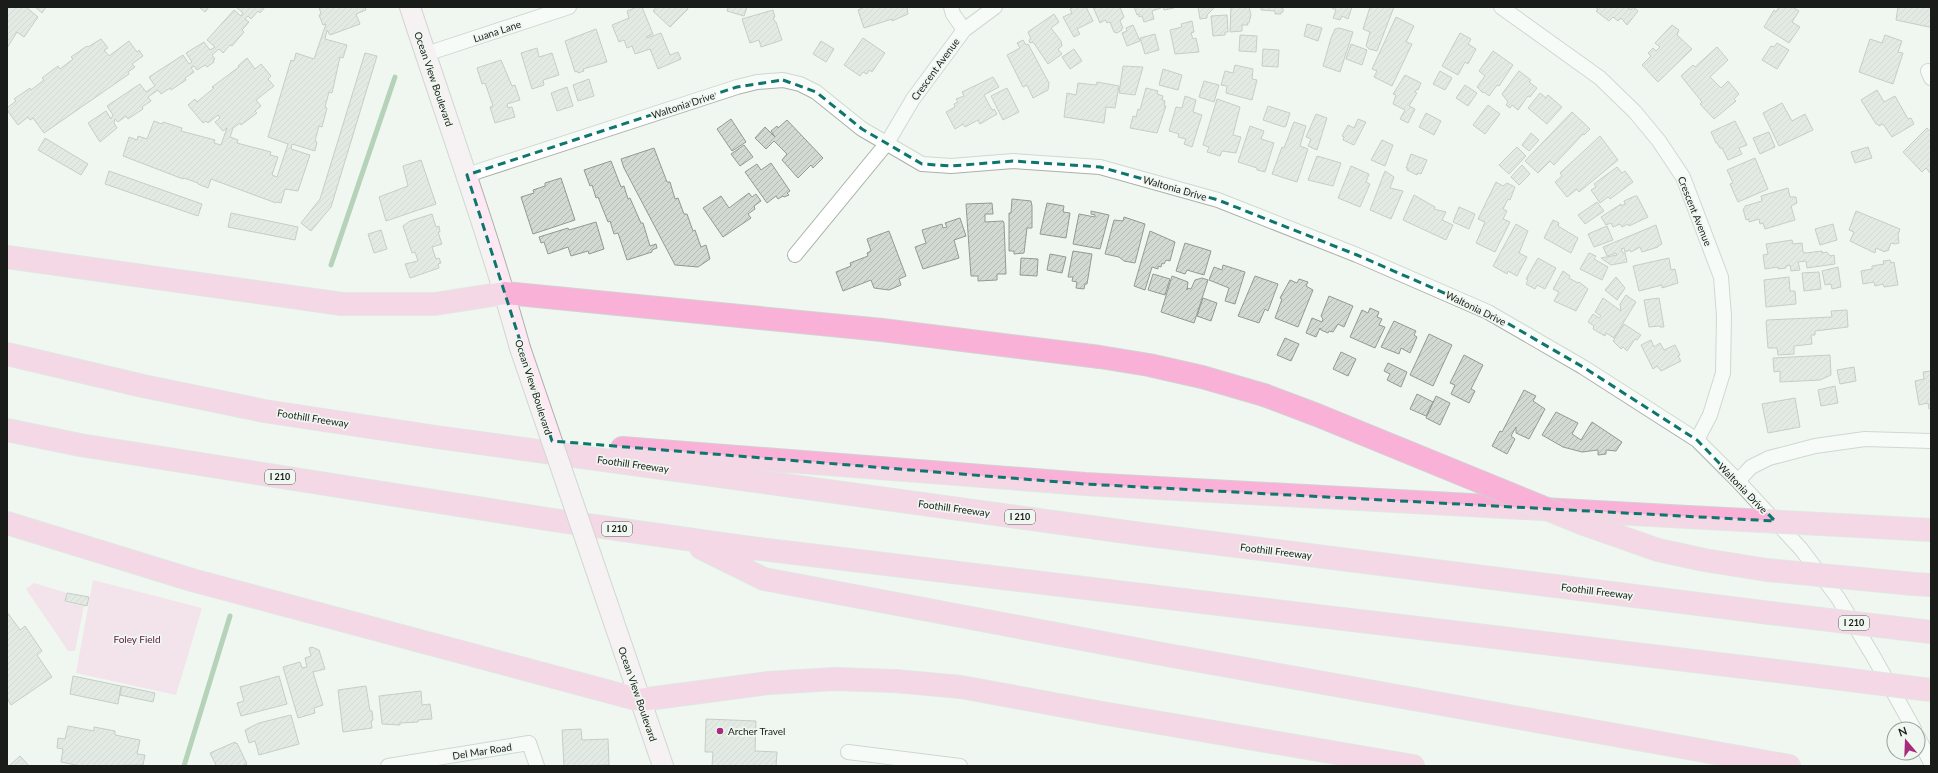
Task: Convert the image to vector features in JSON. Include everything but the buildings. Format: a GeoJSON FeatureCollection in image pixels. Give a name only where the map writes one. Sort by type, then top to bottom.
{"type":"FeatureCollection","features":[{"type":"Feature","properties":{"kind":"highway"},"geometry":{"type":"LineString","coordinates":[[7,257],[342,304],[435,304],[505,293],[882,330],[1100,357],[1202,377],[1264,396],[1317,415],[1581,523],[1658,550],[1704,560],[1767,570],[1923,585]]}},
{"type":"Feature","properties":{"kind":"highway","name":"Foothill Freeway"},"geometry":{"type":"LineString","coordinates":[[7,354],[143,386],[264,411],[444,438],[1126,532],[1931,632]]}},
{"type":"Feature","properties":{"kind":"highway"},"geometry":{"type":"LineString","coordinates":[[264,411],[636,450],[1085,484],[1931,530]]}},
{"type":"Feature","properties":{"kind":"highway","name":"I 210"},"geometry":{"type":"LineString","coordinates":[[7,430],[80,445],[743,547],[1931,690]]}},
{"type":"Feature","properties":{"kind":"highway"},"geometry":{"type":"LineString","coordinates":[[7,523],[192,580],[640,700],[768,683],[835,679],[895,681],[961,687],[1413,766]]}},
{"type":"Feature","properties":{"kind":"highway"},"geometry":{"type":"LineString","coordinates":[[682,538],[764,579],[1167,655],[1790,766]]}},
{"type":"Feature","properties":{"kind":"main road","name":"Ocean View Boulevard"},"geometry":{"type":"LineString","coordinates":[[410,7],[467,175],[505,293],[520,348],[663,766]]}},
{"type":"Feature","properties":{"kind":"street","name":"Luana Lane"},"geometry":{"type":"LineString","coordinates":[[426,54],[569,7]]}},
{"type":"Feature","properties":{"kind":"street"},"geometry":{"type":"LineString","coordinates":[[951,7],[953,14],[964,30]]}},
{"type":"Feature","properties":{"kind":"street","name":"Crescent Avenue"},"geometry":{"type":"LineString","coordinates":[[888,143],[913,99],[964,30],[995,7]]}},
{"type":"Feature","properties":{"kind":"street","name":"Crescent Avenue"},"geometry":{"type":"LineString","coordinates":[[1501,7],[1600,78],[1635,112],[1659,141],[1684,177],[1721,277],[1724,316],[1723,373],[1710,415],[1697,440]]}},
{"type":"Feature","properties":{"kind":"street","name":"Waltonia Drive"},"geometry":{"type":"LineString","coordinates":[[467,175],[581,137],[757,82],[784,80],[800,84],[816,92],[862,129],[922,164],[951,166],[1013,161],[1100,167],[1218,200],[1357,255],[1488,312],[1583,367],[1697,440],[1738,481],[1801,550],[1838,598],[1872,654],[1910,721]]}},
{"type":"Feature","properties":{"kind":"street"},"geometry":{"type":"LineString","coordinates":[[795,255],[888,143]]}},
{"type":"Feature","properties":{"kind":"street"},"geometry":{"type":"LineString","coordinates":[[1738,481],[1751,467],[1769,458],[1815,446],[1864,439],[1931,441]]}},
{"type":"Feature","properties":{"kind":"street","name":"Del Mar Road"},"geometry":{"type":"LineString","coordinates":[[388,766],[529,743],[537,766]]}},
{"type":"Feature","properties":{"kind":"street"},"geometry":{"type":"LineString","coordinates":[[848,752],[960,766]]}},
{"type":"Feature","properties":{"kind":"street"},"geometry":{"type":"LineString","coordinates":[[1926,753],[1931,763]]}},
{"type":"Feature","properties":{"kind":"highlighted area"},"geometry":{"type":"Polygon","coordinates":[[[783,80],[816,92],[862,129],[922,164],[951,166],[1013,161],[1100,167],[1218,200],[1357,255],[1488,312],[1583,367],[1697,440],[1775,521],[1085,484],[552,441],[467,175],[737,87],[783,80]]]}},
{"type":"Feature","properties":{"kind":"green space","name":"Foley Field"},"geometry":{"type":"Polygon","coordinates":[[[93,580],[202,608],[176,695],[76,673],[93,580]]]}},
{"type":"Feature","properties":{"kind":"green space"},"geometry":{"type":"Polygon","coordinates":[[[34,583],[67,593],[65,602],[84,606],[75,651],[68,651],[26,589],[34,583]]]}},
{"type":"Feature","properties":{"kind":"waterway"},"geometry":{"type":"LineString","coordinates":[[331,265],[395,77]]}},
{"type":"Feature","properties":{"kind":"waterway"},"geometry":{"type":"LineString","coordinates":[[184,766],[230,616]]}},
{"type":"Feature","properties":{"kind":"place","name":"Archer Travel"},"geometry":{"type":"Point","coordinates":[720,731]}}]}
